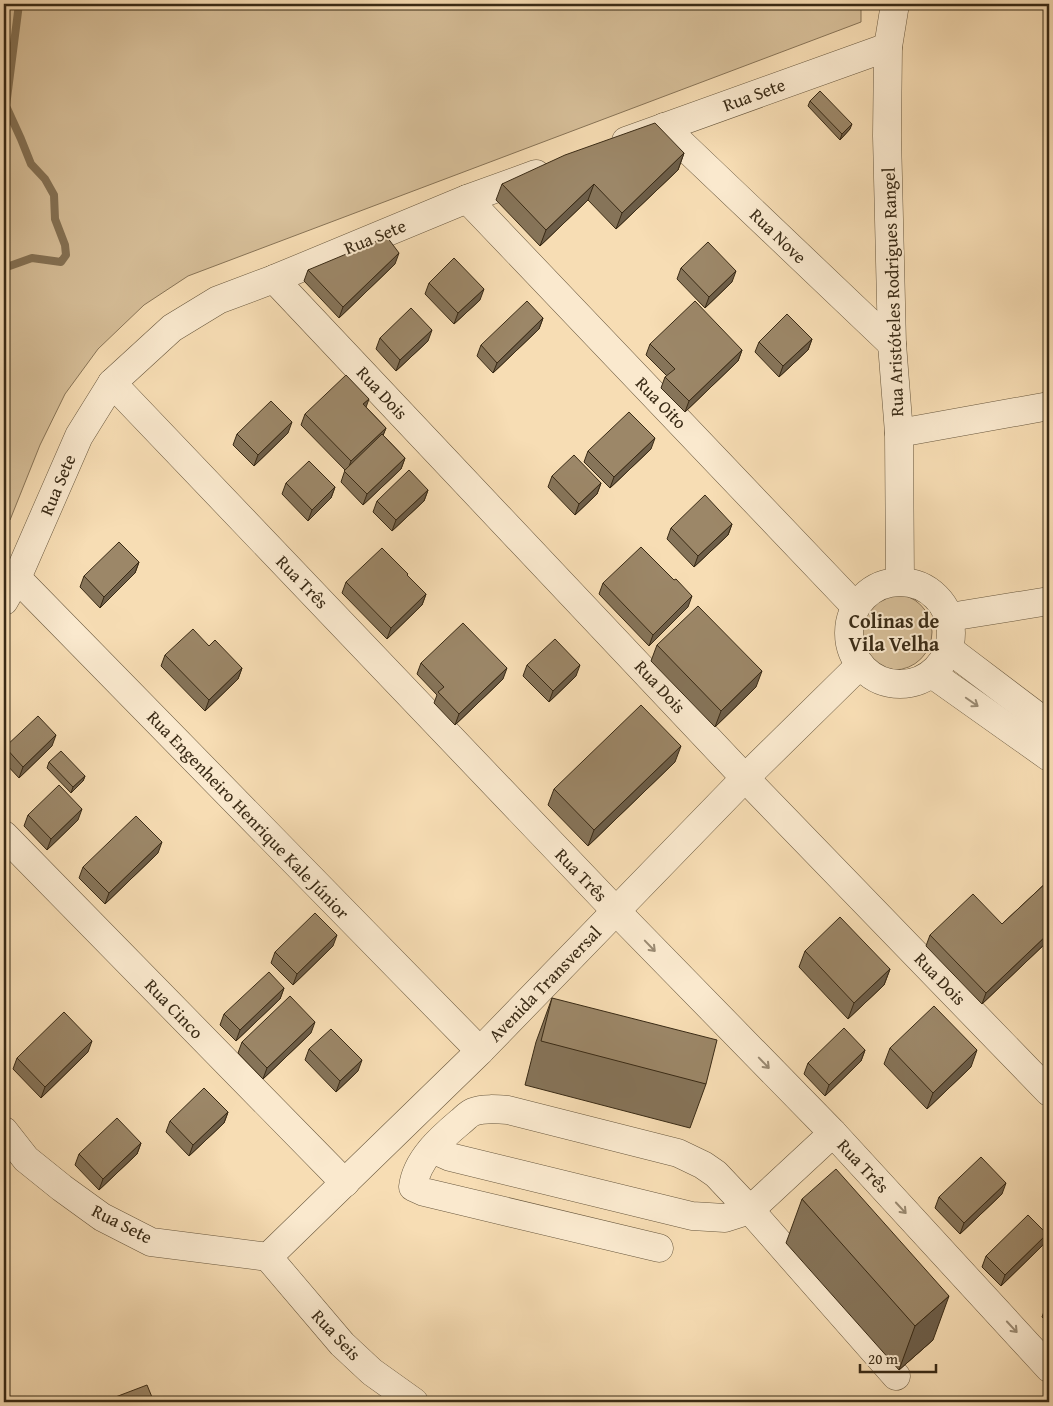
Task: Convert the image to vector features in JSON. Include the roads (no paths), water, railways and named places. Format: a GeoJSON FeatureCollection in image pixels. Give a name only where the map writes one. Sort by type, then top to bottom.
{"type":"FeatureCollection","features":[{"type":"Feature","properties":{"kind":"street","name":"Rua Aristóteles Rodrigues Rangel"},"geometry":{"type":"LineString","coordinates":[[895,4],[888,47],[887,136],[892,344],[899,433],[900,581]]}},
{"type":"Feature","properties":{"kind":"street","name":"Rua Sete"},"geometry":{"type":"LineString","coordinates":[[608,148],[888,47]]}},
{"type":"Feature","properties":{"kind":"street","name":"Rua Nove"},"geometry":{"type":"LineString","coordinates":[[664,127],[892,344]]}},
{"type":"Feature","properties":{"kind":"street","name":"Rua Sete"},"geometry":{"type":"LineString","coordinates":[[8,585],[79,436],[112,383],[172,328],[218,300],[467,199],[561,165]]}},
{"type":"Feature","properties":{"kind":"street","name":"Rua Oito"},"geometry":{"type":"LineString","coordinates":[[467,199],[855,606]]}},
{"type":"Feature","properties":{"kind":"street","name":"Rua Dois"},"geometry":{"type":"LineString","coordinates":[[274,278],[745,778],[1049,1092]]}},
{"type":"Feature","properties":{"kind":"street","name":"Rua Três"},"geometry":{"type":"LineString","coordinates":[[112,383],[616,911],[833,1133],[1049,1368]]}},
{"type":"Feature","properties":{"kind":"street"},"geometry":{"type":"LineString","coordinates":[[899,433],[1049,406]]}},
{"type":"Feature","properties":{"kind":"street"},"geometry":{"type":"LineString","coordinates":[[900,581],[916,583],[931,591],[943,603],[950,617],[952,634],[950,650],[932,674],[918,681],[902,684],[887,682],[872,676],[860,666],[852,652],[848,636],[855,606],[864,596],[874,588],[887,582],[900,581]]}},
{"type":"Feature","properties":{"kind":"street","name":"Rua Engenheiro Henrique Kale Júnior"},"geometry":{"type":"LineString","coordinates":[[8,585],[480,1052]]}},
{"type":"Feature","properties":{"kind":"street"},"geometry":{"type":"LineString","coordinates":[[950,617],[1049,601]]}},
{"type":"Feature","properties":{"kind":"street"},"geometry":{"type":"LineString","coordinates":[[950,650],[1049,725]]}},
{"type":"Feature","properties":{"kind":"street","name":"Avenida Transversal"},"geometry":{"type":"LineString","coordinates":[[268,1257],[480,1052],[745,778],[860,666]]}},
{"type":"Feature","properties":{"kind":"street"},"geometry":{"type":"LineString","coordinates":[[932,674],[1049,757]]}},
{"type":"Feature","properties":{"kind":"street","name":"Rua Cinco"},"geometry":{"type":"LineString","coordinates":[[4,835],[345,1183]]}},
{"type":"Feature","properties":{"kind":"street"},"geometry":{"type":"LineString","coordinates":[[659,1248],[424,1192],[413,1187],[414,1177],[432,1149],[471,1113],[494,1109],[508,1110],[678,1153],[703,1165],[716,1174],[896,1376]]}},
{"type":"Feature","properties":{"kind":"street","name":"Rua Sete"},"geometry":{"type":"LineString","coordinates":[[4,1131],[15,1163],[62,1188],[102,1217],[151,1242],[268,1257]]}},
{"type":"Feature","properties":{"kind":"street"},"geometry":{"type":"LineString","coordinates":[[432,1149],[450,1157],[692,1216],[725,1218],[750,1210],[833,1133]]}},
{"type":"Feature","properties":{"kind":"street","name":"Rua Seis"},"geometry":{"type":"LineString","coordinates":[[268,1257],[342,1344],[372,1372],[407,1399],[414,1402]]}},
{"type":"Feature","properties":{"kind":"waterway"},"geometry":{"type":"LineString","coordinates":[[4,268],[32,258],[61,262],[66,255],[65,245],[55,219],[54,195],[45,179],[31,164],[6,106],[19,4]]}},
{"type":"Feature","properties":{"kind":"district","name":"Colinas de Vila Velha"},"geometry":{"type":"Point","coordinates":[894,632]}}]}
